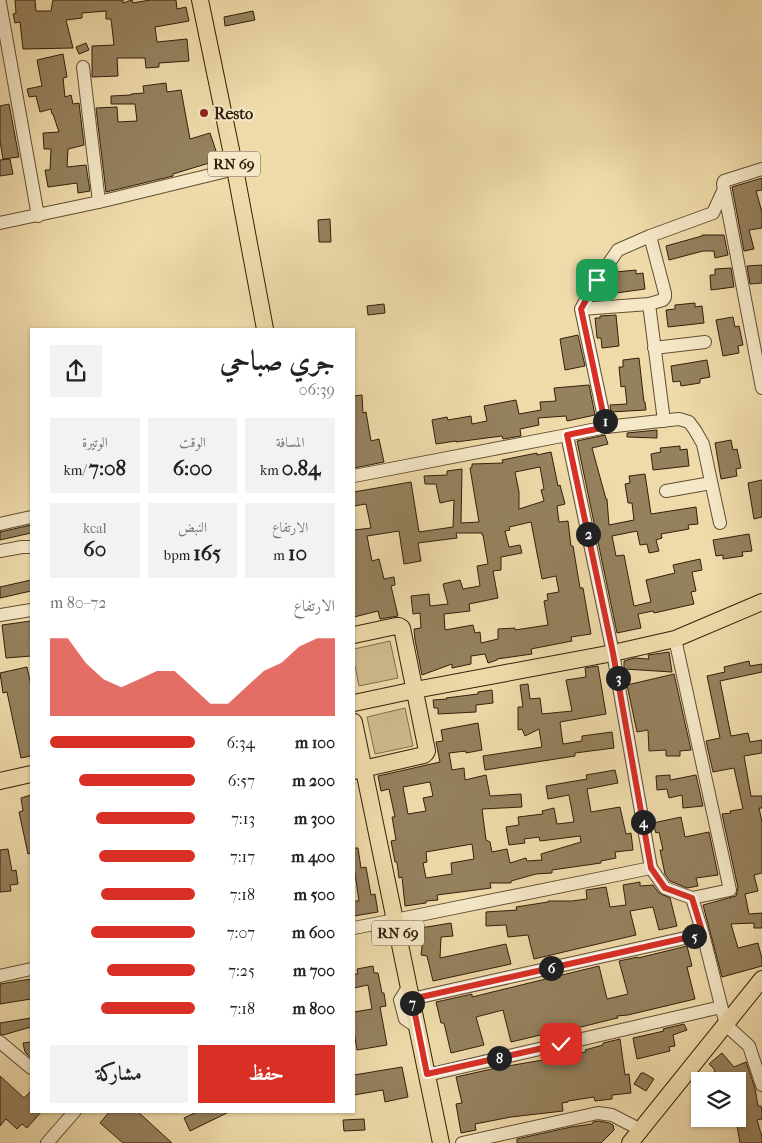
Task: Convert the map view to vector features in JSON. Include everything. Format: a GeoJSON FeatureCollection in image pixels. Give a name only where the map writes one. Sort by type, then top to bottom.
{"type":"FeatureCollection","features":[{"type":"Feature","properties":{"kind":"main road","name":"RN 69"},"geometry":{"type":"LineString","coordinates":[[200,0],[266,328]]}},
{"type":"Feature","properties":{"kind":"main road"},"geometry":{"type":"LineString","coordinates":[[355,703],[676,639],[762,602]]}},
{"type":"Feature","properties":{"kind":"main road"},"geometry":{"type":"LineString","coordinates":[[355,635],[396,626],[402,628],[426,753],[359,770]]}},
{"type":"Feature","properties":{"kind":"main road","name":"RN 69"},"geometry":{"type":"LineString","coordinates":[[355,732],[359,770],[395,920],[441,1143]]}},
{"type":"Feature","properties":{"kind":"main road"},"geometry":{"type":"LineString","coordinates":[[0,781],[30,774]]}},
{"type":"Feature","properties":{"kind":"main road"},"geometry":{"type":"LineString","coordinates":[[630,1143],[762,979]]}},
{"type":"Feature","properties":{"kind":"street"},"geometry":{"type":"LineString","coordinates":[[0,3],[38,216]]}},
{"type":"Feature","properties":{"kind":"street"},"geometry":{"type":"LineString","coordinates":[[82,67],[99,202]]}},
{"type":"Feature","properties":{"kind":"street"},"geometry":{"type":"LineString","coordinates":[[0,223],[99,202],[235,169]]}},
{"type":"Feature","properties":{"kind":"street"},"geometry":{"type":"LineString","coordinates":[[762,169],[724,181],[723,184],[762,388]]}},
{"type":"Feature","properties":{"kind":"street"},"geometry":{"type":"LineString","coordinates":[[606,427],[581,309],[597,280],[618,250],[713,213],[724,189]]}},
{"type":"Feature","properties":{"kind":"street"},"geometry":{"type":"LineString","coordinates":[[581,309],[648,304],[663,300],[665,297],[650,236]]}},
{"type":"Feature","properties":{"kind":"street"},"geometry":{"type":"LineString","coordinates":[[648,304],[664,421]]}},
{"type":"Feature","properties":{"kind":"street"},"geometry":{"type":"LineString","coordinates":[[654,348],[705,342]]}},
{"type":"Feature","properties":{"kind":"street"},"geometry":{"type":"LineString","coordinates":[[355,476],[606,427],[679,419],[689,422],[696,430],[702,444],[720,523]]}},
{"type":"Feature","properties":{"kind":"street"},"geometry":{"type":"LineString","coordinates":[[567,435],[613,653],[651,868],[665,888],[692,898],[730,890],[676,639]]}},
{"type":"Feature","properties":{"kind":"street"},"geometry":{"type":"LineString","coordinates":[[666,491],[711,483]]}},
{"type":"Feature","properties":{"kind":"street"},"geometry":{"type":"LineString","coordinates":[[0,524],[30,518]]}},
{"type":"Feature","properties":{"kind":"street"},"geometry":{"type":"LineString","coordinates":[[0,551],[22,547],[30,548]]}},
{"type":"Feature","properties":{"kind":"street"},"geometry":{"type":"LineString","coordinates":[[0,615],[30,610]]}},
{"type":"Feature","properties":{"kind":"street"},"geometry":{"type":"LineString","coordinates":[[355,928],[651,868]]}},
{"type":"Feature","properties":{"kind":"street"},"geometry":{"type":"LineString","coordinates":[[692,898],[726,1025],[749,1046],[762,1085]]}},
{"type":"Feature","properties":{"kind":"street"},"geometry":{"type":"LineString","coordinates":[[410,992],[703,934]]}},
{"type":"Feature","properties":{"kind":"street"},"geometry":{"type":"LineString","coordinates":[[0,976],[30,969]]}},
{"type":"Feature","properties":{"kind":"street"},"geometry":{"type":"LineString","coordinates":[[427,1074],[721,1007]]}},
{"type":"Feature","properties":{"kind":"street"},"geometry":{"type":"LineString","coordinates":[[0,1042],[30,1067]]}},
{"type":"Feature","properties":{"kind":"street"},"geometry":{"type":"LineString","coordinates":[[462,1143],[598,1113],[612,1115],[640,1130]]}},
{"type":"Feature","properties":{"kind":"street"},"geometry":{"type":"LineString","coordinates":[[47,1143],[69,1114]]}},
{"type":"Feature","properties":{"kind":"shaded area"},"geometry":{"type":"Polygon","coordinates":[[[390,641],[398,678],[359,686],[355,666],[355,649],[390,641]]]}},
{"type":"Feature","properties":{"kind":"shaded area"},"geometry":{"type":"Polygon","coordinates":[[[405,708],[413,746],[375,754],[367,717],[405,708]]]}},
{"type":"Feature","properties":{"kind":"building"},"geometry":{"type":"Polygon","coordinates":[[[15,0],[35,0],[36,11],[51,11],[53,0],[123,0],[123,3],[132,0],[133,3],[150,0],[176,0],[177,9],[186,7],[189,21],[155,27],[157,42],[187,39],[189,61],[159,63],[159,67],[146,68],[145,58],[117,58],[118,76],[92,77],[92,46],[114,45],[111,19],[106,19],[106,11],[82,13],[82,18],[66,20],[73,48],[23,49],[20,22],[15,23],[13,14],[16,13],[15,0]]]}},
{"type":"Feature","properties":{"kind":"building"},"geometry":{"type":"Polygon","coordinates":[[[253,11],[255,20],[225,26],[224,17],[253,11]]]}},
{"type":"Feature","properties":{"kind":"building"},"geometry":{"type":"Polygon","coordinates":[[[86,43],[89,50],[79,54],[76,47],[86,43]]]}},
{"type":"Feature","properties":{"kind":"building"},"geometry":{"type":"Polygon","coordinates":[[[63,54],[67,77],[63,78],[65,97],[71,95],[73,104],[79,103],[84,145],[68,149],[67,167],[86,165],[90,191],[78,193],[77,183],[48,187],[45,170],[50,170],[51,149],[44,149],[43,133],[59,132],[51,109],[40,112],[36,96],[29,97],[27,89],[42,86],[37,60],[63,54]]]}},
{"type":"Feature","properties":{"kind":"building"},"geometry":{"type":"Polygon","coordinates":[[[166,83],[167,92],[181,90],[190,139],[210,133],[219,160],[173,174],[173,176],[106,192],[96,108],[117,107],[118,122],[137,121],[135,104],[111,104],[111,96],[144,93],[143,86],[166,83]]]}},
{"type":"Feature","properties":{"kind":"building"},"geometry":{"type":"Polygon","coordinates":[[[9,104],[19,157],[3,159],[0,141],[0,106],[9,104]]]}},
{"type":"Feature","properties":{"kind":"building"},"geometry":{"type":"Polygon","coordinates":[[[10,159],[13,174],[0,176],[0,160],[10,159]]]}},
{"type":"Feature","properties":{"kind":"building"},"geometry":{"type":"Polygon","coordinates":[[[762,178],[762,190],[756,191],[762,212],[762,228],[749,230],[754,249],[744,251],[732,187],[762,178]]]}},
{"type":"Feature","properties":{"kind":"building"},"geometry":{"type":"Polygon","coordinates":[[[330,219],[331,242],[319,242],[318,220],[330,219]]]}},
{"type":"Feature","properties":{"kind":"building"},"geometry":{"type":"Polygon","coordinates":[[[702,235],[724,235],[728,255],[715,258],[714,251],[703,251],[669,260],[666,246],[702,235]]]}},
{"type":"Feature","properties":{"kind":"building"},"geometry":{"type":"Polygon","coordinates":[[[762,265],[762,283],[750,284],[747,266],[762,265]]]}},
{"type":"Feature","properties":{"kind":"building"},"geometry":{"type":"Polygon","coordinates":[[[731,268],[734,287],[711,290],[710,275],[715,275],[715,269],[731,268]]]}},
{"type":"Feature","properties":{"kind":"building"},"geometry":{"type":"Polygon","coordinates":[[[636,270],[636,274],[643,273],[645,289],[609,294],[607,280],[609,277],[617,276],[616,272],[636,270]]]}},
{"type":"Feature","properties":{"kind":"building"},"geometry":{"type":"Polygon","coordinates":[[[695,303],[695,307],[702,306],[704,323],[668,327],[666,310],[675,309],[675,305],[695,303]]]}},
{"type":"Feature","properties":{"kind":"building"},"geometry":{"type":"Polygon","coordinates":[[[384,304],[385,313],[368,315],[367,306],[384,304]]]}},
{"type":"Feature","properties":{"kind":"building"},"geometry":{"type":"Polygon","coordinates":[[[616,315],[619,346],[602,348],[601,338],[597,338],[595,318],[616,315]]]}},
{"type":"Feature","properties":{"kind":"building"},"geometry":{"type":"Polygon","coordinates":[[[733,317],[735,327],[739,326],[743,345],[738,346],[739,353],[723,356],[716,320],[733,317]]]}},
{"type":"Feature","properties":{"kind":"building"},"geometry":{"type":"Polygon","coordinates":[[[578,335],[585,366],[565,370],[560,339],[578,335]]]}},
{"type":"Feature","properties":{"kind":"building"},"geometry":{"type":"Polygon","coordinates":[[[639,358],[646,410],[611,412],[610,405],[627,404],[625,386],[621,387],[619,367],[623,367],[623,360],[639,358]]]}},
{"type":"Feature","properties":{"kind":"building"},"geometry":{"type":"Polygon","coordinates":[[[707,360],[710,377],[700,379],[700,383],[681,386],[680,381],[673,382],[671,366],[707,360]]]}},
{"type":"Feature","properties":{"kind":"building"},"geometry":{"type":"Polygon","coordinates":[[[589,385],[595,415],[567,421],[566,416],[538,418],[539,425],[520,429],[521,436],[503,439],[502,436],[436,444],[432,420],[447,417],[448,420],[471,416],[472,424],[487,421],[484,406],[516,400],[519,414],[541,410],[540,402],[556,401],[554,388],[589,385]]]}},
{"type":"Feature","properties":{"kind":"building"},"geometry":{"type":"Polygon","coordinates":[[[362,395],[363,413],[366,412],[371,441],[379,439],[384,462],[355,468],[355,396],[362,395]]]}},
{"type":"Feature","properties":{"kind":"building"},"geometry":{"type":"Polygon","coordinates":[[[657,430],[657,438],[627,437],[627,433],[657,430]]]}},
{"type":"Feature","properties":{"kind":"building"},"geometry":{"type":"Polygon","coordinates":[[[605,435],[608,444],[592,448],[607,499],[609,525],[634,520],[632,503],[628,503],[625,484],[630,483],[629,476],[645,474],[651,514],[696,507],[698,524],[688,525],[689,529],[661,534],[662,538],[656,540],[659,551],[649,553],[647,544],[640,545],[637,531],[612,536],[616,556],[624,555],[634,606],[651,602],[646,580],[675,573],[673,565],[700,559],[702,570],[692,572],[696,591],[691,592],[694,604],[654,613],[653,611],[638,614],[641,628],[617,633],[577,441],[605,435]]]}},
{"type":"Feature","properties":{"kind":"building"},"geometry":{"type":"Polygon","coordinates":[[[731,440],[733,450],[737,449],[741,468],[736,469],[737,476],[721,479],[715,443],[731,440]]]}},
{"type":"Feature","properties":{"kind":"building"},"geometry":{"type":"Polygon","coordinates":[[[680,446],[680,450],[687,449],[689,466],[653,470],[651,454],[661,452],[660,448],[680,446]]]}},
{"type":"Feature","properties":{"kind":"building"},"geometry":{"type":"Polygon","coordinates":[[[551,452],[558,486],[560,485],[565,504],[557,506],[559,522],[568,521],[571,546],[573,546],[580,588],[583,588],[591,634],[571,637],[572,641],[531,649],[532,654],[497,659],[488,663],[485,654],[471,656],[471,664],[452,668],[452,664],[422,675],[414,629],[421,628],[420,613],[413,614],[411,596],[429,594],[430,606],[448,604],[443,584],[460,580],[463,589],[480,586],[477,566],[488,564],[483,535],[482,533],[456,533],[457,538],[418,543],[421,561],[404,564],[399,531],[367,536],[372,561],[379,559],[384,579],[394,577],[395,585],[391,586],[398,616],[380,619],[378,611],[355,617],[355,530],[371,528],[366,504],[355,506],[355,492],[411,482],[419,532],[453,527],[454,500],[440,503],[436,484],[425,484],[424,476],[447,475],[447,471],[462,469],[461,523],[479,522],[470,468],[472,464],[503,463],[502,460],[537,453],[537,455],[551,452]],[[540,467],[515,472],[519,492],[519,509],[544,501],[541,490],[544,489],[540,467]],[[531,522],[509,527],[510,530],[505,531],[509,547],[520,545],[522,553],[501,557],[501,570],[493,571],[498,598],[469,604],[470,611],[444,614],[445,630],[473,625],[475,633],[480,632],[481,643],[498,639],[498,629],[515,628],[515,630],[548,625],[544,601],[548,600],[547,594],[559,592],[556,576],[542,579],[531,522]]]}},
{"type":"Feature","properties":{"kind":"building"},"geometry":{"type":"Polygon","coordinates":[[[762,480],[762,517],[754,519],[748,483],[762,480]]]}},
{"type":"Feature","properties":{"kind":"building"},"geometry":{"type":"Polygon","coordinates":[[[30,525],[30,533],[0,540],[0,532],[30,525]]]}},
{"type":"Feature","properties":{"kind":"building"},"geometry":{"type":"Polygon","coordinates":[[[749,534],[752,551],[742,552],[743,556],[723,559],[723,555],[716,556],[713,540],[749,534]]]}},
{"type":"Feature","properties":{"kind":"building"},"geometry":{"type":"Polygon","coordinates":[[[30,580],[30,591],[0,598],[0,587],[30,580]]]}},
{"type":"Feature","properties":{"kind":"building"},"geometry":{"type":"Polygon","coordinates":[[[30,621],[30,656],[6,658],[2,625],[30,621]]]}},
{"type":"Feature","properties":{"kind":"building"},"geometry":{"type":"Polygon","coordinates":[[[669,652],[672,672],[624,669],[624,661],[635,658],[649,659],[648,655],[669,652]]]}},
{"type":"Feature","properties":{"kind":"building"},"geometry":{"type":"Polygon","coordinates":[[[749,661],[750,666],[762,664],[762,672],[720,681],[731,736],[748,733],[750,742],[762,740],[762,753],[744,756],[751,796],[762,796],[762,808],[759,808],[762,822],[762,873],[754,875],[758,891],[745,894],[749,914],[762,913],[762,928],[754,928],[754,923],[731,924],[738,948],[758,943],[762,966],[722,977],[703,905],[736,896],[738,888],[722,814],[743,809],[734,768],[713,772],[706,741],[720,738],[707,676],[725,672],[724,667],[749,661]]]}},
{"type":"Feature","properties":{"kind":"building"},"geometry":{"type":"Polygon","coordinates":[[[598,666],[606,714],[560,722],[563,744],[582,741],[582,736],[612,732],[614,748],[575,753],[575,756],[485,770],[483,756],[542,747],[539,729],[525,736],[522,729],[518,730],[518,707],[523,707],[520,685],[528,684],[530,699],[540,698],[542,714],[572,711],[566,680],[586,677],[585,668],[598,666]]]}},
{"type":"Feature","properties":{"kind":"building"},"geometry":{"type":"Polygon","coordinates":[[[27,667],[30,680],[30,756],[21,758],[7,692],[3,693],[0,673],[27,667]]]}},
{"type":"Feature","properties":{"kind":"building"},"geometry":{"type":"Polygon","coordinates":[[[674,674],[691,750],[680,751],[680,756],[666,756],[666,750],[649,751],[648,730],[637,732],[627,685],[674,674]]]}},
{"type":"Feature","properties":{"kind":"building"},"geometry":{"type":"Polygon","coordinates":[[[492,690],[493,703],[476,705],[476,712],[438,714],[438,708],[434,708],[433,700],[478,694],[478,692],[492,690]]]}},
{"type":"Feature","properties":{"kind":"building"},"geometry":{"type":"Polygon","coordinates":[[[478,723],[482,750],[466,753],[466,751],[449,753],[452,770],[464,768],[465,780],[486,775],[490,796],[521,794],[522,807],[482,809],[486,840],[490,842],[492,852],[507,849],[510,863],[526,858],[527,861],[542,860],[541,854],[581,842],[580,836],[540,841],[539,837],[524,839],[525,843],[509,845],[506,827],[519,825],[518,817],[543,814],[542,811],[554,808],[557,824],[574,822],[569,795],[548,799],[546,786],[587,779],[586,775],[615,770],[618,783],[587,789],[591,812],[620,807],[626,834],[631,833],[633,850],[615,852],[616,858],[601,861],[601,863],[552,870],[552,873],[536,874],[511,881],[511,883],[490,883],[491,888],[437,895],[438,900],[405,906],[402,877],[399,878],[391,841],[396,840],[392,817],[395,817],[389,789],[381,791],[378,776],[440,762],[436,742],[443,741],[441,730],[478,723]],[[430,782],[403,787],[408,814],[426,811],[423,798],[433,796],[430,782]],[[472,844],[426,852],[427,862],[423,863],[426,878],[452,874],[451,863],[474,859],[472,844]]]}},
{"type":"Feature","properties":{"kind":"building"},"geometry":{"type":"Polygon","coordinates":[[[670,775],[670,780],[696,775],[703,806],[683,808],[682,795],[669,798],[667,789],[657,790],[656,776],[670,775]]]}},
{"type":"Feature","properties":{"kind":"building"},"geometry":{"type":"Polygon","coordinates":[[[30,795],[30,853],[28,854],[19,812],[23,811],[21,798],[30,795]]]}},
{"type":"Feature","properties":{"kind":"building"},"geometry":{"type":"Polygon","coordinates":[[[681,817],[685,837],[709,832],[718,875],[696,878],[698,886],[687,888],[670,881],[665,874],[660,850],[663,850],[659,832],[656,833],[653,823],[681,817]]]}},
{"type":"Feature","properties":{"kind":"building"},"geometry":{"type":"Polygon","coordinates":[[[355,848],[358,848],[361,868],[366,867],[371,895],[375,894],[378,912],[355,916],[355,901],[359,901],[355,874],[355,848]]]}},
{"type":"Feature","properties":{"kind":"building"},"geometry":{"type":"Polygon","coordinates":[[[8,849],[12,871],[16,870],[18,884],[10,885],[11,891],[0,892],[0,850],[8,849]]]}},
{"type":"Feature","properties":{"kind":"building"},"geometry":{"type":"Polygon","coordinates":[[[640,882],[640,886],[653,885],[659,893],[670,898],[677,926],[659,930],[653,907],[630,911],[636,935],[534,959],[528,935],[508,937],[506,925],[486,926],[486,912],[517,910],[516,907],[548,901],[587,899],[586,890],[606,887],[610,907],[626,905],[623,885],[640,882]]]}},
{"type":"Feature","properties":{"kind":"building"},"geometry":{"type":"Polygon","coordinates":[[[451,923],[453,936],[441,937],[440,958],[506,944],[511,964],[433,981],[427,956],[421,955],[420,937],[416,937],[414,929],[451,923]]]}},
{"type":"Feature","properties":{"kind":"building"},"geometry":{"type":"Polygon","coordinates":[[[687,946],[692,966],[687,967],[695,999],[617,1016],[618,1018],[553,1034],[553,1032],[511,1042],[503,1010],[476,1017],[484,1045],[451,1053],[444,1023],[441,1023],[436,1002],[472,994],[472,997],[599,966],[607,999],[628,994],[619,961],[687,946]]]}},
{"type":"Feature","properties":{"kind":"building"},"geometry":{"type":"Polygon","coordinates":[[[373,966],[374,973],[378,973],[386,1006],[380,1007],[387,1045],[357,1050],[355,1012],[372,1009],[368,985],[355,988],[355,974],[358,974],[357,969],[373,966]]]}},
{"type":"Feature","properties":{"kind":"building"},"geometry":{"type":"Polygon","coordinates":[[[30,979],[30,999],[0,1004],[0,984],[30,979]]]}},
{"type":"Feature","properties":{"kind":"building"},"geometry":{"type":"Polygon","coordinates":[[[30,1018],[30,1027],[3,1035],[0,1034],[0,1023],[30,1018]]]}},
{"type":"Feature","properties":{"kind":"building"},"geometry":{"type":"Polygon","coordinates":[[[684,1024],[687,1030],[673,1035],[675,1046],[669,1047],[670,1051],[637,1059],[633,1038],[684,1024]]]}},
{"type":"Feature","properties":{"kind":"building"},"geometry":{"type":"Polygon","coordinates":[[[620,1039],[625,1075],[629,1074],[631,1093],[612,1095],[612,1099],[595,1101],[594,1097],[568,1101],[562,1103],[563,1111],[511,1117],[475,1124],[476,1130],[461,1133],[456,1104],[462,1103],[456,1077],[543,1060],[542,1057],[552,1054],[553,1058],[586,1052],[585,1050],[603,1045],[603,1043],[620,1039]]]}},
{"type":"Feature","properties":{"kind":"building"},"geometry":{"type":"Polygon","coordinates":[[[30,1042],[30,1057],[25,1052],[23,1043],[30,1042]]]}},
{"type":"Feature","properties":{"kind":"building"},"geometry":{"type":"Polygon","coordinates":[[[722,1053],[734,1067],[746,1062],[755,1088],[758,1106],[761,1106],[762,1111],[762,1119],[757,1120],[762,1143],[740,1143],[737,1127],[746,1127],[746,1072],[715,1072],[709,1064],[722,1053]]]}},
{"type":"Feature","properties":{"kind":"building"},"geometry":{"type":"Polygon","coordinates":[[[402,1067],[408,1097],[385,1102],[383,1090],[355,1095],[355,1075],[402,1067]]]}},
{"type":"Feature","properties":{"kind":"building"},"geometry":{"type":"Polygon","coordinates":[[[641,1073],[654,1079],[646,1091],[634,1084],[641,1073]]]}},
{"type":"Feature","properties":{"kind":"building"},"geometry":{"type":"Polygon","coordinates":[[[0,1076],[24,1098],[30,1092],[30,1113],[40,1113],[27,1128],[22,1124],[17,1129],[6,1119],[0,1126],[0,1076]]]}},
{"type":"Feature","properties":{"kind":"building"},"geometry":{"type":"Polygon","coordinates":[[[108,1113],[139,1113],[172,1143],[123,1143],[100,1123],[108,1113]]]}},
{"type":"Feature","properties":{"kind":"building"},"geometry":{"type":"Polygon","coordinates":[[[195,1113],[227,1113],[190,1131],[184,1118],[195,1113]]]}},
{"type":"Feature","properties":{"kind":"building"},"geometry":{"type":"Polygon","coordinates":[[[364,1119],[365,1130],[344,1131],[343,1120],[364,1119]]]}},
{"type":"Feature","properties":{"kind":"building"},"geometry":{"type":"Polygon","coordinates":[[[598,1121],[613,1125],[614,1130],[601,1143],[517,1143],[517,1139],[592,1124],[598,1121]]]}},
{"type":"Feature","properties":{"kind":"place","name":"Resto"},"geometry":{"type":"Point","coordinates":[204,113]}},
{"type":"Feature","properties":{"kind":"route"},"geometry":{"type":"LineString","coordinates":[[561,1044],[427,1074],[412,999],[703,934],[692,898],[665,888],[651,868],[613,653],[567,435],[606,427],[581,309],[597,280]]}}]}
